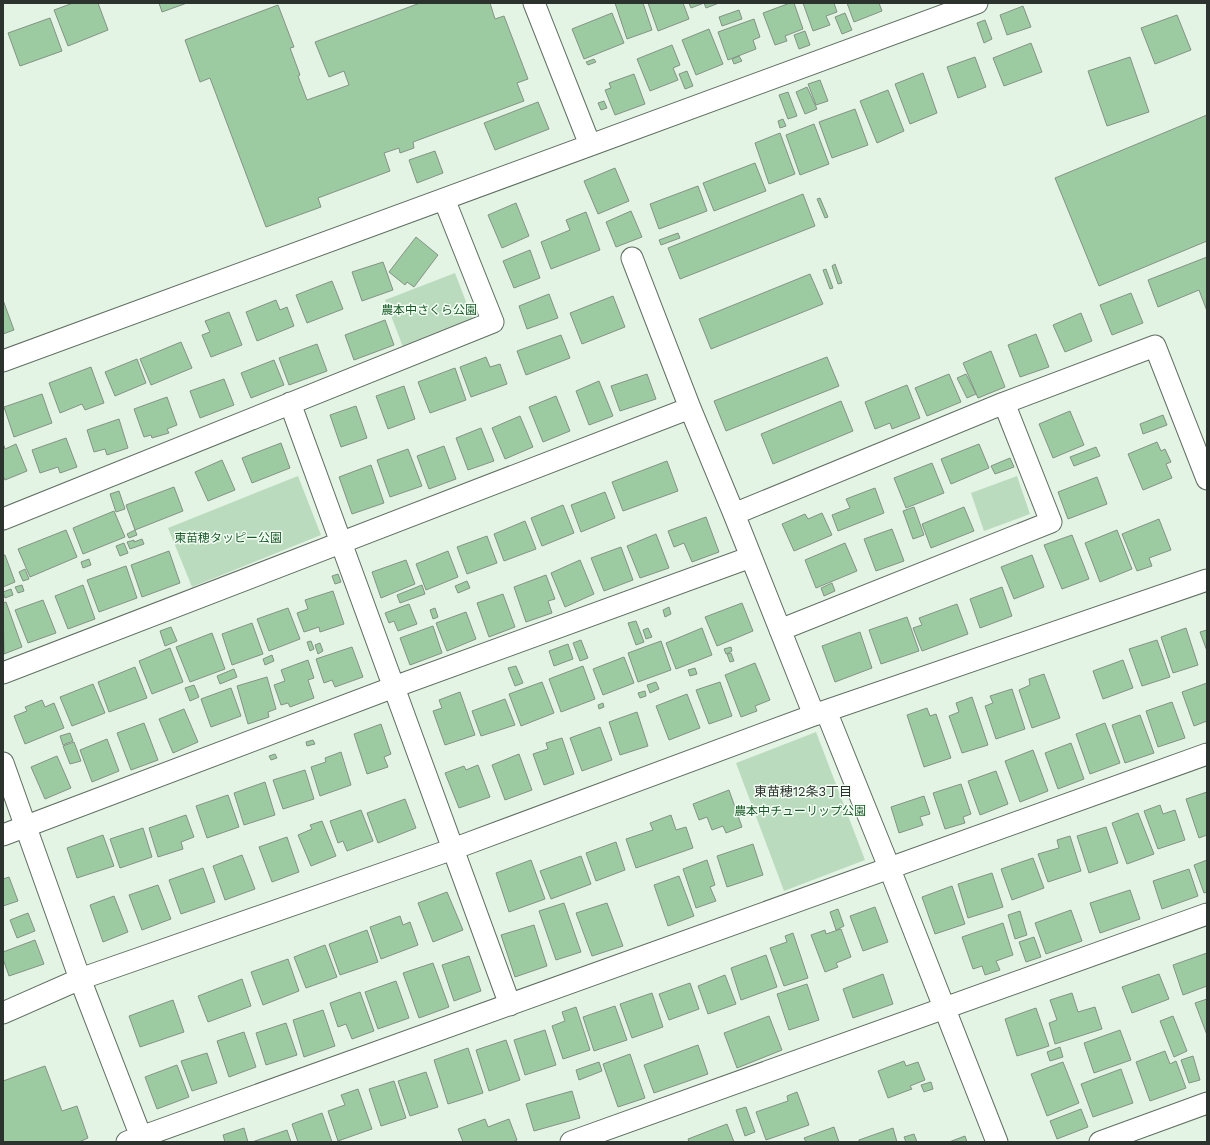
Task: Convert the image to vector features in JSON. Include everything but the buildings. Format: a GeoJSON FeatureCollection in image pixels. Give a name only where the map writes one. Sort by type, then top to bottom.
{"type":"FeatureCollection","features":[{"type":"Feature","properties":{"kind":"street"},"geometry":{"type":"LineString","coordinates":[[534,3],[590,145]]}},
{"type":"Feature","properties":{"kind":"street"},"geometry":{"type":"LineString","coordinates":[[3,361],[977,3]]}},
{"type":"Feature","properties":{"kind":"street"},"geometry":{"type":"LineString","coordinates":[[3,519],[493,322],[444,199]]}},
{"type":"Feature","properties":{"kind":"street"},"geometry":{"type":"LineString","coordinates":[[632,258],[690,408],[780,630],[820,713],[889,867],[997,1142]]}},
{"type":"Feature","properties":{"kind":"street"},"geometry":{"type":"LineString","coordinates":[[734,514],[1004,403],[1155,346],[1207,479]]}},
{"type":"Feature","properties":{"kind":"street"},"geometry":{"type":"LineString","coordinates":[[290,403],[510,1005]]}},
{"type":"Feature","properties":{"kind":"street"},"geometry":{"type":"LineString","coordinates":[[780,630],[1051,522],[1004,403]]}},
{"type":"Feature","properties":{"kind":"street"},"geometry":{"type":"LineString","coordinates":[[3,673],[690,408]]}},
{"type":"Feature","properties":{"kind":"street"},"geometry":{"type":"LineString","coordinates":[[3,835],[394,687],[751,557]]}},
{"type":"Feature","properties":{"kind":"street"},"geometry":{"type":"LineString","coordinates":[[3,1013],[80,979],[454,849],[820,713],[1207,580]]}},
{"type":"Feature","properties":{"kind":"street"},"geometry":{"type":"LineString","coordinates":[[3,763],[137,1140],[889,867],[1207,754]]}},
{"type":"Feature","properties":{"kind":"street"},"geometry":{"type":"LineString","coordinates":[[571,1142],[1207,914]]}},
{"type":"Feature","properties":{"kind":"street"},"geometry":{"type":"LineString","coordinates":[[1100,1142],[1207,1103]]}},
{"type":"Feature","properties":{"kind":"green space","name":"農本中さくら公園"},"geometry":{"type":"Polygon","coordinates":[[[455,273],[473,320],[403,347],[385,300],[455,273]]]}},
{"type":"Feature","properties":{"kind":"green space","name":"東苗穂タッピー公園"},"geometry":{"type":"Polygon","coordinates":[[[298,476],[321,535],[192,587],[168,528],[298,476]]]}},
{"type":"Feature","properties":{"kind":"green space"},"geometry":{"type":"Polygon","coordinates":[[[1017,476],[1030,514],[984,531],[971,493],[1017,476]]]}},
{"type":"Feature","properties":{"kind":"green space","name":"農本中チューリップ公園"},"geometry":{"type":"Polygon","coordinates":[[[816,732],[865,860],[784,891],[736,763],[816,732]]]}},
{"type":"Feature","properties":{"kind":"district","name":"東苗穂12条3丁目"},"geometry":{"type":"Point","coordinates":[803,791]}}]}
